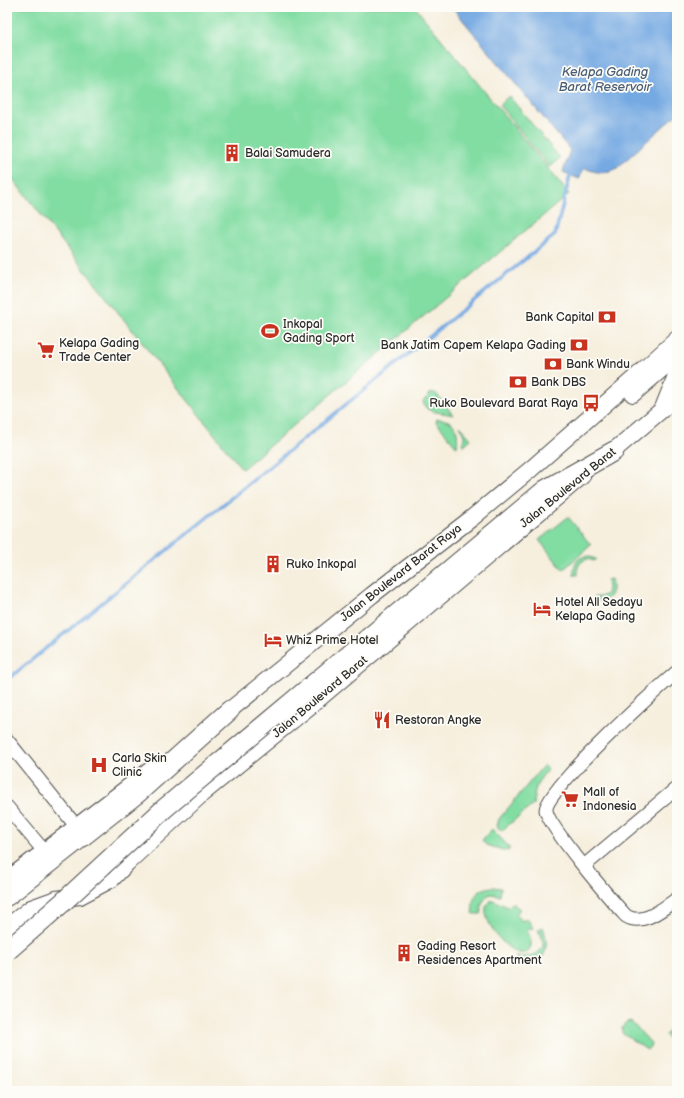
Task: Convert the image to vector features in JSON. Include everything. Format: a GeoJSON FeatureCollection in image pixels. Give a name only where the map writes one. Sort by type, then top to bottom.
{"type":"FeatureCollection","features":[{"type":"Feature","properties":{"kind":"highway"},"geometry":{"type":"LineString","coordinates":[[7,951],[62,903],[165,808],[545,490],[614,451]]}},
{"type":"Feature","properties":{"kind":"highway"},"geometry":{"type":"LineString","coordinates":[[7,896],[139,792],[230,710]]}},
{"type":"Feature","properties":{"kind":"main road"},"geometry":{"type":"LineString","coordinates":[[554,449],[640,374],[677,339]]}},
{"type":"Feature","properties":{"kind":"main road"},"geometry":{"type":"LineString","coordinates":[[554,449],[586,434],[677,356]]}},
{"type":"Feature","properties":{"kind":"main road"},"geometry":{"type":"LineString","coordinates":[[662,410],[677,373]]}},
{"type":"Feature","properties":{"kind":"main road","name":"Jalan Boulevard Barat"},"geometry":{"type":"LineString","coordinates":[[7,927],[31,908],[56,899],[80,896],[112,879],[127,863],[203,793],[314,702],[470,569],[614,451],[677,397]]}},
{"type":"Feature","properties":{"kind":"main road","name":"Jalan Boulevard Barat Raya"},"geometry":{"type":"LineString","coordinates":[[7,880],[230,710],[372,595],[472,518],[554,449]]}},
{"type":"Feature","properties":{"kind":"street"},"geometry":{"type":"LineString","coordinates":[[677,672],[658,688],[588,756],[560,786],[547,804],[546,810],[551,823],[584,866],[626,916],[632,920],[647,918],[677,899]]}},
{"type":"Feature","properties":{"kind":"street"},"geometry":{"type":"LineString","coordinates":[[7,740],[76,826]]}},
{"type":"Feature","properties":{"kind":"street"},"geometry":{"type":"LineString","coordinates":[[584,866],[677,788]]}},
{"type":"Feature","properties":{"kind":"street"},"geometry":{"type":"LineString","coordinates":[[7,807],[44,851]]}},
{"type":"Feature","properties":{"kind":"green space","name":"Inkopal Gading Sport"},"geometry":{"type":"Polygon","coordinates":[[[7,7],[415,7],[569,194],[242,469],[7,172],[7,7]]]}},
{"type":"Feature","properties":{"kind":"green space"},"geometry":{"type":"Polygon","coordinates":[[[509,96],[560,158],[549,167],[499,105],[509,96]]]}},
{"type":"Feature","properties":{"kind":"green space"},"geometry":{"type":"Polygon","coordinates":[[[431,393],[436,393],[453,415],[435,412],[424,405],[423,401],[431,393]]]}},
{"type":"Feature","properties":{"kind":"green space"},"geometry":{"type":"Polygon","coordinates":[[[437,419],[448,421],[455,427],[457,431],[457,447],[436,422],[437,419]]]}},
{"type":"Feature","properties":{"kind":"green space"},"geometry":{"type":"Polygon","coordinates":[[[460,426],[471,439],[463,446],[464,436],[460,426]]]}},
{"type":"Feature","properties":{"kind":"green space"},"geometry":{"type":"Polygon","coordinates":[[[568,517],[591,545],[563,570],[539,540],[568,517]]]}},
{"type":"Feature","properties":{"kind":"green space"},"geometry":{"type":"Polygon","coordinates":[[[587,556],[596,559],[594,561],[587,559],[581,562],[578,567],[578,575],[574,575],[576,562],[580,558],[587,556]]]}},
{"type":"Feature","properties":{"kind":"green space"},"geometry":{"type":"Polygon","coordinates":[[[611,579],[612,589],[609,597],[603,601],[593,600],[594,597],[600,597],[607,594],[607,580],[611,579]]]}},
{"type":"Feature","properties":{"kind":"green space"},"geometry":{"type":"Polygon","coordinates":[[[544,765],[548,769],[537,786],[534,794],[533,805],[501,831],[497,826],[499,819],[544,765]]]}},
{"type":"Feature","properties":{"kind":"green space"},"geometry":{"type":"Polygon","coordinates":[[[492,829],[509,847],[509,850],[506,851],[486,845],[482,840],[492,829]]]}},
{"type":"Feature","properties":{"kind":"green space"},"geometry":{"type":"Polygon","coordinates":[[[492,887],[501,888],[500,896],[492,894],[488,895],[482,903],[481,914],[473,914],[473,903],[478,892],[492,887]]]}},
{"type":"Feature","properties":{"kind":"green space"},"geometry":{"type":"Polygon","coordinates":[[[493,900],[508,907],[512,903],[520,909],[516,914],[522,921],[527,918],[533,928],[527,930],[531,944],[528,951],[521,953],[504,944],[489,924],[486,913],[487,905],[493,900]]]}},
{"type":"Feature","properties":{"kind":"green space"},"geometry":{"type":"Polygon","coordinates":[[[543,927],[546,944],[542,957],[538,962],[532,964],[524,965],[515,963],[516,957],[533,955],[540,950],[543,941],[538,930],[543,927]]]}},
{"type":"Feature","properties":{"kind":"green space"},"geometry":{"type":"Polygon","coordinates":[[[631,1022],[651,1043],[647,1050],[622,1033],[622,1028],[626,1023],[631,1022]]]}},
{"type":"Feature","properties":{"kind":"green space"},"geometry":{"type":"Polygon","coordinates":[[[677,1025],[677,1049],[665,1035],[677,1025]]]}},
{"type":"Feature","properties":{"kind":"water","name":"Kelapa Gading Barat Reservoir"},"geometry":{"type":"Polygon","coordinates":[[[452,7],[677,7],[677,114],[616,169],[607,172],[600,172],[584,168],[579,179],[563,172],[570,150],[452,7]]]}},
{"type":"Feature","properties":{"kind":"waterway"},"geometry":{"type":"LineString","coordinates":[[7,680],[555,235],[570,176]]}},
{"type":"Feature","properties":{"kind":"place","name":"Balai Samudera"},"geometry":{"type":"Point","coordinates":[232,153]}},
{"type":"Feature","properties":{"kind":"place","name":"Bank Capital"},"geometry":{"type":"Point","coordinates":[607,317]}},
{"type":"Feature","properties":{"kind":"place","name":"Inkopal Gading Sport"},"geometry":{"type":"Point","coordinates":[270,331]}},
{"type":"Feature","properties":{"kind":"place","name":"Bank Jatim Capem Kelapa Gading"},"geometry":{"type":"Point","coordinates":[579,345]}},
{"type":"Feature","properties":{"kind":"place","name":"Kelapa Gading Trade Center"},"geometry":{"type":"Point","coordinates":[46,350]}},
{"type":"Feature","properties":{"kind":"place","name":"Bank Windu"},"geometry":{"type":"Point","coordinates":[553,364]}},
{"type":"Feature","properties":{"kind":"place","name":"Bank DBS"},"geometry":{"type":"Point","coordinates":[518,382]}},
{"type":"Feature","properties":{"kind":"place","name":"Ruko Boulevard Barat Raya"},"geometry":{"type":"Point","coordinates":[591,403]}},
{"type":"Feature","properties":{"kind":"place","name":"Ruko Inkopal"},"geometry":{"type":"Point","coordinates":[273,564]}},
{"type":"Feature","properties":{"kind":"place","name":"Hotel All Sedayu Kelapa Gading"},"geometry":{"type":"Point","coordinates":[542,609]}},
{"type":"Feature","properties":{"kind":"place","name":"Whiz Prime Hotel"},"geometry":{"type":"Point","coordinates":[273,640]}},
{"type":"Feature","properties":{"kind":"place","name":"Restoran Angke"},"geometry":{"type":"Point","coordinates":[382,720]}},
{"type":"Feature","properties":{"kind":"place","name":"Carla Skin Clinic"},"geometry":{"type":"Point","coordinates":[99,765]}},
{"type":"Feature","properties":{"kind":"place","name":"Mall of Indonesia"},"geometry":{"type":"Point","coordinates":[570,799]}},
{"type":"Feature","properties":{"kind":"place","name":"Gading Resort Residences Apartment"},"geometry":{"type":"Point","coordinates":[404,953]}}]}
